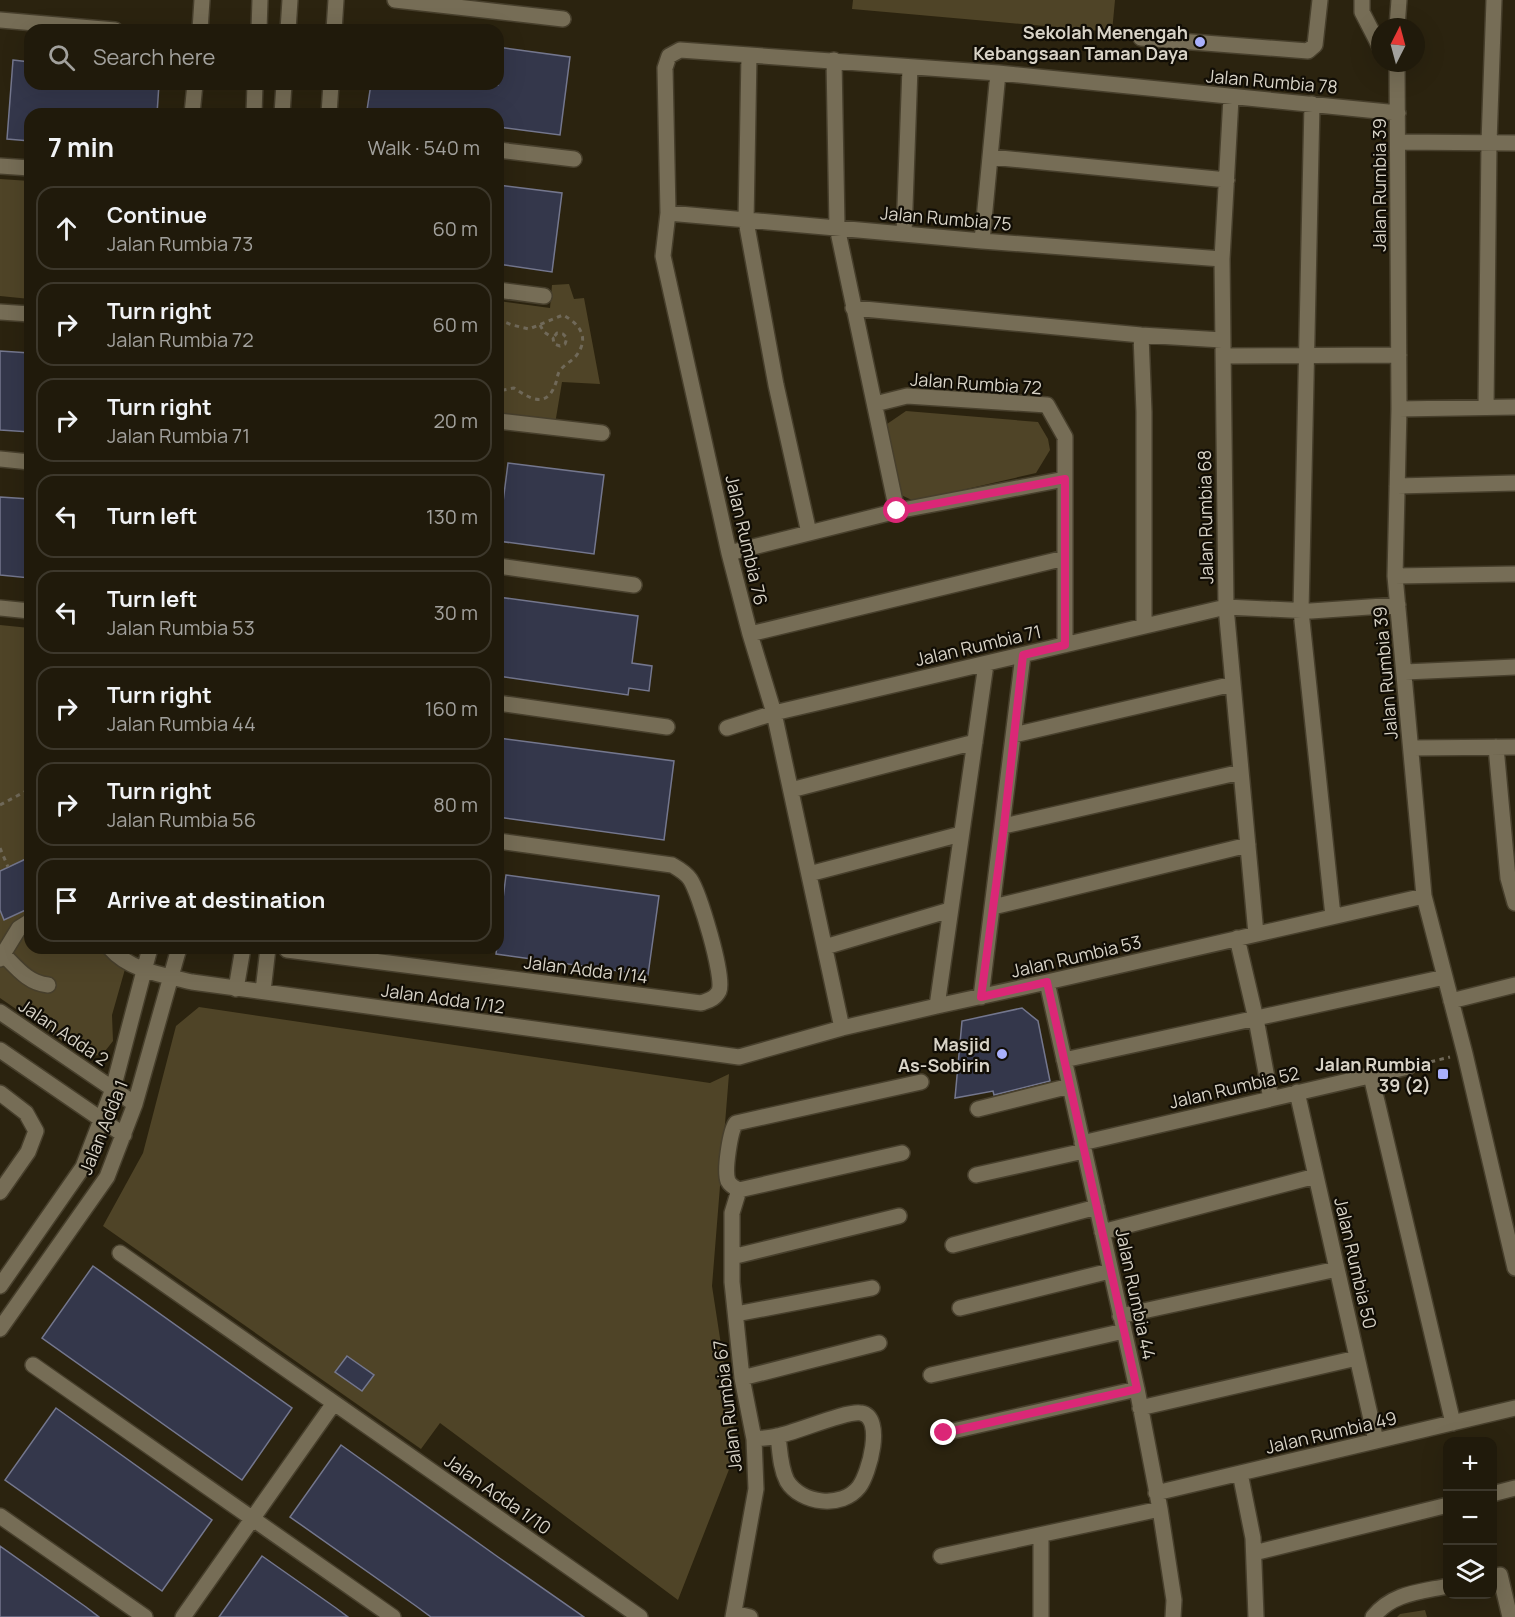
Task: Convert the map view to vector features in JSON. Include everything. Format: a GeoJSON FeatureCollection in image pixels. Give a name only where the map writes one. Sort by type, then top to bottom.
{"type":"FeatureCollection","features":[{"type":"Feature","properties":{"kind":"street"},"geometry":{"type":"LineString","coordinates":[[200,24],[202,0]]}},
{"type":"Feature","properties":{"kind":"street"},"geometry":{"type":"LineString","coordinates":[[259,24],[260,0]]}},
{"type":"Feature","properties":{"kind":"street"},"geometry":{"type":"LineString","coordinates":[[288,24],[290,0]]}},
{"type":"Feature","properties":{"kind":"street"},"geometry":{"type":"LineString","coordinates":[[334,24],[336,0]]}},
{"type":"Feature","properties":{"kind":"street"},"geometry":{"type":"LineString","coordinates":[[395,0],[563,19]]}},
{"type":"Feature","properties":{"kind":"street"},"geometry":{"type":"LineString","coordinates":[[1141,38],[1308,51],[1316,45],[1320,0]]}},
{"type":"Feature","properties":{"kind":"street"},"geometry":{"type":"LineString","coordinates":[[1362,0],[1362,12],[1371,30]]}},
{"type":"Feature","properties":{"kind":"street"},"geometry":{"type":"LineString","coordinates":[[1398,18],[1399,0]]}},
{"type":"Feature","properties":{"kind":"street"},"geometry":{"type":"LineString","coordinates":[[1486,407],[1489,143],[1494,0]]}},
{"type":"Feature","properties":{"kind":"street"},"geometry":{"type":"LineString","coordinates":[[0,20],[46,24]]}},
{"type":"Feature","properties":{"kind":"street","name":"Jalan Rumbia 78"},"geometry":{"type":"LineString","coordinates":[[669,56],[680,50],[834,60],[998,73],[1398,113]]}},
{"type":"Feature","properties":{"kind":"street"},"geometry":{"type":"LineString","coordinates":[[749,55],[747,221],[776,385],[809,533]]}},
{"type":"Feature","properties":{"kind":"street","name":"Jalan Rumbia 76"},"geometry":{"type":"LineString","coordinates":[[669,56],[665,68],[668,213],[663,256],[729,553],[774,713],[842,1028]]}},
{"type":"Feature","properties":{"kind":"street"},"geometry":{"type":"LineString","coordinates":[[834,60],[837,227],[897,511]]}},
{"type":"Feature","properties":{"kind":"street"},"geometry":{"type":"LineString","coordinates":[[904,234],[910,67]]}},
{"type":"Feature","properties":{"kind":"street","name":"Jalan Rumbia 39"},"geometry":{"type":"LineString","coordinates":[[1394,72],[1398,113],[1399,355],[1395,576],[1424,896],[1465,1054],[1515,1265]]}},
{"type":"Feature","properties":{"kind":"street"},"geometry":{"type":"LineString","coordinates":[[982,242],[998,73]]}},
{"type":"Feature","properties":{"kind":"street"},"geometry":{"type":"LineString","coordinates":[[193,108],[194,90]]}},
{"type":"Feature","properties":{"kind":"street"},"geometry":{"type":"LineString","coordinates":[[254,108],[255,90]]}},
{"type":"Feature","properties":{"kind":"street"},"geometry":{"type":"LineString","coordinates":[[282,108],[284,90]]}},
{"type":"Feature","properties":{"kind":"street"},"geometry":{"type":"LineString","coordinates":[[330,108],[331,90]]}},
{"type":"Feature","properties":{"kind":"street","name":"Jalan Rumbia 68"},"geometry":{"type":"LineString","coordinates":[[1231,98],[1222,259],[1226,607],[1256,934]]}},
{"type":"Feature","properties":{"kind":"street"},"geometry":{"type":"LineString","coordinates":[[1312,104],[1301,611],[1334,916]]}},
{"type":"Feature","properties":{"kind":"street"},"geometry":{"type":"LineString","coordinates":[[1398,142],[1515,143]]}},
{"type":"Feature","properties":{"kind":"street"},"geometry":{"type":"LineString","coordinates":[[504,151],[574,159]]}},
{"type":"Feature","properties":{"kind":"street"},"geometry":{"type":"LineString","coordinates":[[990,157],[1227,180]]}},
{"type":"Feature","properties":{"kind":"street"},"geometry":{"type":"LineString","coordinates":[[0,166],[24,168]]}},
{"type":"Feature","properties":{"kind":"street","name":"Jalan Rumbia 75"},"geometry":{"type":"LineString","coordinates":[[668,213],[982,242],[1222,259]]}},
{"type":"Feature","properties":{"kind":"street"},"geometry":{"type":"LineString","coordinates":[[504,291],[544,296]]}},
{"type":"Feature","properties":{"kind":"street"},"geometry":{"type":"LineString","coordinates":[[853,308],[1141,335],[1222,340]]}},
{"type":"Feature","properties":{"kind":"street"},"geometry":{"type":"LineString","coordinates":[[0,312],[24,314]]}},
{"type":"Feature","properties":{"kind":"street"},"geometry":{"type":"LineString","coordinates":[[1141,335],[1144,412],[1144,626]]}},
{"type":"Feature","properties":{"kind":"street"},"geometry":{"type":"LineString","coordinates":[[1222,356],[1399,355]]}},
{"type":"Feature","properties":{"kind":"street","name":"Jalan Rumbia 72"},"geometry":{"type":"LineString","coordinates":[[875,404],[907,396],[1047,405],[1065,437],[1065,645]]}},
{"type":"Feature","properties":{"kind":"street"},"geometry":{"type":"LineString","coordinates":[[1399,409],[1515,407]]}},
{"type":"Feature","properties":{"kind":"street"},"geometry":{"type":"LineString","coordinates":[[504,422],[602,433]]}},
{"type":"Feature","properties":{"kind":"street"},"geometry":{"type":"LineString","coordinates":[[0,459],[24,461]]}},
{"type":"Feature","properties":{"kind":"street"},"geometry":{"type":"LineString","coordinates":[[729,553],[897,511],[1065,479]]}},
{"type":"Feature","properties":{"kind":"street"},"geometry":{"type":"LineString","coordinates":[[1397,486],[1515,483]]}},
{"type":"Feature","properties":{"kind":"street"},"geometry":{"type":"LineString","coordinates":[[750,634],[1065,558]]}},
{"type":"Feature","properties":{"kind":"street"},"geometry":{"type":"LineString","coordinates":[[504,567],[634,585]]}},
{"type":"Feature","properties":{"kind":"street"},"geometry":{"type":"LineString","coordinates":[[1395,576],[1515,574]]}},
{"type":"Feature","properties":{"kind":"street","name":"Jalan Rumbia 71"},"geometry":{"type":"LineString","coordinates":[[727,729],[774,713],[1226,607],[1301,611],[1398,605]]}},
{"type":"Feature","properties":{"kind":"street"},"geometry":{"type":"LineString","coordinates":[[0,608],[24,610]]}},
{"type":"Feature","properties":{"kind":"street"},"geometry":{"type":"LineString","coordinates":[[981,997],[1004,826],[1023,655]]}},
{"type":"Feature","properties":{"kind":"street"},"geometry":{"type":"LineString","coordinates":[[937,1006],[986,663]]}},
{"type":"Feature","properties":{"kind":"street"},"geometry":{"type":"LineString","coordinates":[[1405,672],[1515,667]]}},
{"type":"Feature","properties":{"kind":"street"},"geometry":{"type":"LineString","coordinates":[[1014,735],[1233,684]]}},
{"type":"Feature","properties":{"kind":"street"},"geometry":{"type":"LineString","coordinates":[[504,704],[667,727]]}},
{"type":"Feature","properties":{"kind":"street"},"geometry":{"type":"LineString","coordinates":[[791,789],[975,742]]}},
{"type":"Feature","properties":{"kind":"street"},"geometry":{"type":"LineString","coordinates":[[1496,747],[1509,820],[1508,878],[1515,903]]}},
{"type":"Feature","properties":{"kind":"street"},"geometry":{"type":"LineString","coordinates":[[1412,748],[1515,747]]}},
{"type":"Feature","properties":{"kind":"street"},"geometry":{"type":"LineString","coordinates":[[1004,826],[1241,772]]}},
{"type":"Feature","properties":{"kind":"street"},"geometry":{"type":"LineString","coordinates":[[809,874],[962,834]]}},
{"type":"Feature","properties":{"kind":"street","name":"Jalan Adda 1/14"},"geometry":{"type":"LineString","coordinates":[[318,954],[701,1003],[714,999],[720,989],[720,969],[697,892],[682,870],[672,865],[504,842]]}},
{"type":"Feature","properties":{"kind":"street"},"geometry":{"type":"LineString","coordinates":[[993,907],[1248,845]]}},
{"type":"Feature","properties":{"kind":"street","name":"Jalan Rumbia 53"},"geometry":{"type":"LineString","coordinates":[[739,1058],[842,1028],[1424,896]]}},
{"type":"Feature","properties":{"kind":"street"},"geometry":{"type":"LineString","coordinates":[[825,947],[950,910]]}},
{"type":"Feature","properties":{"kind":"street"},"geometry":{"type":"LineString","coordinates":[[24,925],[19,928],[2,956],[29,979],[37,984],[48,985]]}},
{"type":"Feature","properties":{"kind":"street"},"geometry":{"type":"LineString","coordinates":[[1237,938],[1256,1019],[1271,1099]]}},
{"type":"Feature","properties":{"kind":"street","name":"Jalan Adda 1/12"},"geometry":{"type":"LineString","coordinates":[[115,954],[144,970],[236,989],[739,1058]]}},
{"type":"Feature","properties":{"kind":"street","name":"Jalan Adda 1"},"geometry":{"type":"LineString","coordinates":[[0,1286],[83,1167],[113,1089],[148,954]]}},
{"type":"Feature","properties":{"kind":"street","name":"Jalan Adda 1"},"geometry":{"type":"LineString","coordinates":[[0,1329],[107,1177],[135,1104],[177,954]]}},
{"type":"Feature","properties":{"kind":"street"},"geometry":{"type":"LineString","coordinates":[[236,989],[242,954]]}},
{"type":"Feature","properties":{"kind":"street"},"geometry":{"type":"LineString","coordinates":[[263,991],[267,954]]}},
{"type":"Feature","properties":{"kind":"street"},"geometry":{"type":"LineString","coordinates":[[1064,1060],[1445,977]]}},
{"type":"Feature","properties":{"kind":"street","name":"Jalan Rumbia 44"},"geometry":{"type":"LineString","coordinates":[[1047,982],[1137,1389],[1160,1509],[1174,1600],[1173,1617]]}},
{"type":"Feature","properties":{"kind":"street"},"geometry":{"type":"LineString","coordinates":[[1451,1001],[1515,985]]}},
{"type":"Feature","properties":{"kind":"street","name":"Jalan Adda 2"},"geometry":{"type":"LineString","coordinates":[[0,1012],[135,1104]]}},
{"type":"Feature","properties":{"kind":"street"},"geometry":{"type":"LineString","coordinates":[[0,1050],[124,1135]]}},
{"type":"Feature","properties":{"kind":"street","name":"Jalan Rumbia 52"},"geometry":{"type":"LineString","coordinates":[[976,1175],[1298,1092],[1408,1067]]}},
{"type":"Feature","properties":{"kind":"street"},"geometry":{"type":"LineString","coordinates":[[1371,1076],[1453,1423]]}},
{"type":"Feature","properties":{"kind":"street"},"geometry":{"type":"LineString","coordinates":[[902,1153],[739,1190],[730,1185],[727,1177],[731,1133],[736,1123],[921,1082]]}},
{"type":"Feature","properties":{"kind":"street"},"geometry":{"type":"LineString","coordinates":[[978,1109],[1070,1086]]}},
{"type":"Feature","properties":{"kind":"street","name":"Jalan Rumbia 50"},"geometry":{"type":"LineString","coordinates":[[1298,1092],[1376,1441]]}},
{"type":"Feature","properties":{"kind":"street"},"geometry":{"type":"LineString","coordinates":[[0,1093],[26,1113],[36,1131],[28,1152],[0,1192]]}},
{"type":"Feature","properties":{"kind":"street"},"geometry":{"type":"LineString","coordinates":[[1102,1232],[1316,1176]]}},
{"type":"Feature","properties":{"kind":"street","name":"Jalan Rumbia 67"},"geometry":{"type":"LineString","coordinates":[[733,1615],[755,1498],[754,1439],[742,1378],[732,1282],[732,1214],[739,1190]]}},
{"type":"Feature","properties":{"kind":"street"},"geometry":{"type":"LineString","coordinates":[[953,1245],[1097,1207]]}},
{"type":"Feature","properties":{"kind":"street"},"geometry":{"type":"LineString","coordinates":[[732,1257],[898,1216]]}},
{"type":"Feature","properties":{"kind":"street","name":"Jalan Adda 1/10"},"geometry":{"type":"LineString","coordinates":[[120,1253],[640,1617]]}},
{"type":"Feature","properties":{"kind":"street"},"geometry":{"type":"LineString","coordinates":[[931,1375],[1337,1269]]}},
{"type":"Feature","properties":{"kind":"street"},"geometry":{"type":"LineString","coordinates":[[960,1308],[1110,1271]]}},
{"type":"Feature","properties":{"kind":"street"},"geometry":{"type":"LineString","coordinates":[[736,1314],[872,1288]]}},
{"type":"Feature","properties":{"kind":"street"},"geometry":{"type":"LineString","coordinates":[[742,1378],[879,1343]]}},
{"type":"Feature","properties":{"kind":"street"},"geometry":{"type":"LineString","coordinates":[[1140,1408],[1357,1358]]}},
{"type":"Feature","properties":{"kind":"street"},"geometry":{"type":"LineString","coordinates":[[33,1365],[393,1617]]}},
{"type":"Feature","properties":{"kind":"street"},"geometry":{"type":"LineString","coordinates":[[944,1433],[1137,1389]]}},
{"type":"Feature","properties":{"kind":"street"},"geometry":{"type":"LineString","coordinates":[[183,1617],[334,1403]]}},
{"type":"Feature","properties":{"kind":"street","name":"Jalan Rumbia 49"},"geometry":{"type":"LineString","coordinates":[[1156,1493],[1515,1408]]}},
{"type":"Feature","properties":{"kind":"street"},"geometry":{"type":"LineString","coordinates":[[754,1439],[778,1436],[860,1412],[872,1420],[874,1430],[870,1458],[860,1486],[853,1493],[844,1497],[825,1501],[807,1497],[793,1488],[782,1469],[778,1436]]}},
{"type":"Feature","properties":{"kind":"street"},"geometry":{"type":"LineString","coordinates":[[1240,1473],[1253,1538],[1256,1617]]}},
{"type":"Feature","properties":{"kind":"street"},"geometry":{"type":"LineString","coordinates":[[1497,1493],[1515,1488]]}},
{"type":"Feature","properties":{"kind":"street"},"geometry":{"type":"LineString","coordinates":[[1254,1553],[1443,1506]]}},
{"type":"Feature","properties":{"kind":"street"},"geometry":{"type":"LineString","coordinates":[[941,1556],[1160,1509]]}},
{"type":"Feature","properties":{"kind":"street"},"geometry":{"type":"LineString","coordinates":[[0,1516],[145,1617]]}},
{"type":"Feature","properties":{"kind":"street"},"geometry":{"type":"LineString","coordinates":[[1041,1535],[1041,1617]]}},
{"type":"Feature","properties":{"kind":"street"},"geometry":{"type":"LineString","coordinates":[[1503,1575],[1510,1617]]}},
{"type":"Feature","properties":{"kind":"street"},"geometry":{"type":"LineString","coordinates":[[1373,1617],[1379,1609],[1398,1597],[1443,1587]]}},
{"type":"Feature","properties":{"kind":"street"},"geometry":{"type":"LineString","coordinates":[[733,1615],[750,1617]]}},
{"type":"Feature","properties":{"kind":"path"},"geometry":{"type":"LineString","coordinates":[[504,322],[529,329],[563,315],[575,321],[583,335],[582,344],[576,355],[559,372],[555,388],[545,398],[539,400],[530,398],[514,388],[504,390]]}},
{"type":"Feature","properties":{"kind":"path"},"geometry":{"type":"LineString","coordinates":[[540,325],[544,332],[553,338],[554,344],[560,346],[565,344],[567,338],[557,333],[553,338]]}},
{"type":"Feature","properties":{"kind":"path"},"geometry":{"type":"LineString","coordinates":[[0,805],[24,792]]}},
{"type":"Feature","properties":{"kind":"path"},"geometry":{"type":"LineString","coordinates":[[0,848],[8,867]]}},
{"type":"Feature","properties":{"kind":"path"},"geometry":{"type":"LineString","coordinates":[[1408,1067],[1465,1054]]}},
{"type":"Feature","properties":{"kind":"shaded area"},"geometry":{"type":"Polygon","coordinates":[[[853,0],[1115,0],[1112,32],[852,9],[853,0]]]}},
{"type":"Feature","properties":{"kind":"shaded area"},"geometry":{"type":"Polygon","coordinates":[[[0,179],[24,181],[24,298],[0,296],[0,179]]]}},
{"type":"Feature","properties":{"kind":"shaded area"},"geometry":{"type":"Polygon","coordinates":[[[569,284],[574,299],[584,298],[600,384],[562,382],[555,424],[504,418],[504,302],[550,308],[552,285],[569,284]]]}},
{"type":"Feature","properties":{"kind":"shaded area"},"geometry":{"type":"Polygon","coordinates":[[[906,411],[1038,422],[1048,439],[1050,450],[1036,473],[914,501],[901,495],[887,424],[906,411]]]}},
{"type":"Feature","properties":{"kind":"shaded area"},"geometry":{"type":"Polygon","coordinates":[[[0,625],[24,627],[24,954],[129,954],[112,1015],[113,1041],[102,1055],[87,1056],[0,998],[0,625]]]}},
{"type":"Feature","properties":{"kind":"shaded area"},"geometry":{"type":"Polygon","coordinates":[[[199,1007],[710,1083],[729,1074],[712,1286],[737,1449],[678,1600],[440,1423],[421,1449],[103,1226],[143,1153],[176,1026],[199,1007]]]}},
{"type":"Feature","properties":{"kind":"shaded area"},"geometry":{"type":"Polygon","coordinates":[[[1425,1610],[1427,1617],[1397,1617],[1400,1614],[1425,1610]]]}},
{"type":"Feature","properties":{"kind":"building"},"geometry":{"type":"Polygon","coordinates":[[[504,48],[570,57],[560,135],[504,128],[504,108],[367,108],[370,90],[504,90],[504,48]]]}},
{"type":"Feature","properties":{"kind":"building"},"geometry":{"type":"Polygon","coordinates":[[[13,60],[24,61],[24,90],[159,90],[157,108],[24,108],[24,140],[7,139],[13,60]]]}},
{"type":"Feature","properties":{"kind":"building"},"geometry":{"type":"Polygon","coordinates":[[[504,186],[562,193],[552,272],[504,265],[504,186]]]}},
{"type":"Feature","properties":{"kind":"building"},"geometry":{"type":"Polygon","coordinates":[[[0,351],[24,353],[24,432],[0,430],[0,351]]]}},
{"type":"Feature","properties":{"kind":"building"},"geometry":{"type":"Polygon","coordinates":[[[508,463],[604,475],[594,554],[504,542],[504,494],[508,463]]]}},
{"type":"Feature","properties":{"kind":"building"},"geometry":{"type":"Polygon","coordinates":[[[0,497],[24,499],[24,577],[0,575],[0,497]]]}},
{"type":"Feature","properties":{"kind":"building"},"geometry":{"type":"Polygon","coordinates":[[[504,598],[638,616],[632,663],[652,666],[649,691],[629,688],[628,695],[504,677],[504,598]]]}},
{"type":"Feature","properties":{"kind":"building"},"geometry":{"type":"Polygon","coordinates":[[[504,739],[674,761],[664,840],[504,818],[504,739]]]}},
{"type":"Feature","properties":{"kind":"building"},"geometry":{"type":"Polygon","coordinates":[[[24,860],[24,911],[4,920],[0,910],[0,871],[24,860]]]}},
{"type":"Feature","properties":{"kind":"building"},"geometry":{"type":"Polygon","coordinates":[[[506,875],[659,896],[648,975],[496,954],[504,954],[506,875]]]}},
{"type":"Feature","properties":{"kind":"building","name":"Masjid As-Sobirin"},"geometry":{"type":"Polygon","coordinates":[[[1022,1008],[1038,1021],[1050,1081],[994,1095],[993,1091],[955,1098],[962,1021],[1022,1008]]]}},
{"type":"Feature","properties":{"kind":"building"},"geometry":{"type":"Polygon","coordinates":[[[93,1266],[292,1408],[242,1480],[42,1338],[93,1266]]]}},
{"type":"Feature","properties":{"kind":"building"},"geometry":{"type":"Polygon","coordinates":[[[347,1356],[374,1375],[362,1391],[335,1372],[347,1356]]]}},
{"type":"Feature","properties":{"kind":"building"},"geometry":{"type":"Polygon","coordinates":[[[56,1408],[212,1520],[162,1591],[5,1480],[56,1408]]]}},
{"type":"Feature","properties":{"kind":"building"},"geometry":{"type":"Polygon","coordinates":[[[341,1445],[584,1617],[431,1617],[290,1517],[341,1445]]]}},
{"type":"Feature","properties":{"kind":"building"},"geometry":{"type":"Polygon","coordinates":[[[0,1546],[86,1607],[99,1617],[0,1617],[0,1546]]]}},
{"type":"Feature","properties":{"kind":"building"},"geometry":{"type":"Polygon","coordinates":[[[262,1556],[336,1608],[348,1617],[219,1617],[262,1556]]]}},
{"type":"Feature","properties":{"kind":"place","name":"Sekolah Menengah Kebangsaan Taman Daya"},"geometry":{"type":"Point","coordinates":[1200,42]}},
{"type":"Feature","properties":{"kind":"place","name":"Masjid As-Sobirin"},"geometry":{"type":"Point","coordinates":[1002,1054]}},
{"type":"Feature","properties":{"kind":"place","name":"Jalan Rumbia 39 (2)"},"geometry":{"type":"Point","coordinates":[1443,1074]}},
{"type":"Feature","properties":{"kind":"route"},"geometry":{"type":"LineString","coordinates":[[897,511],[1065,479],[1065,645],[1023,655],[1004,826],[981,997],[1047,982],[1137,1389],[944,1433]]}}]}
